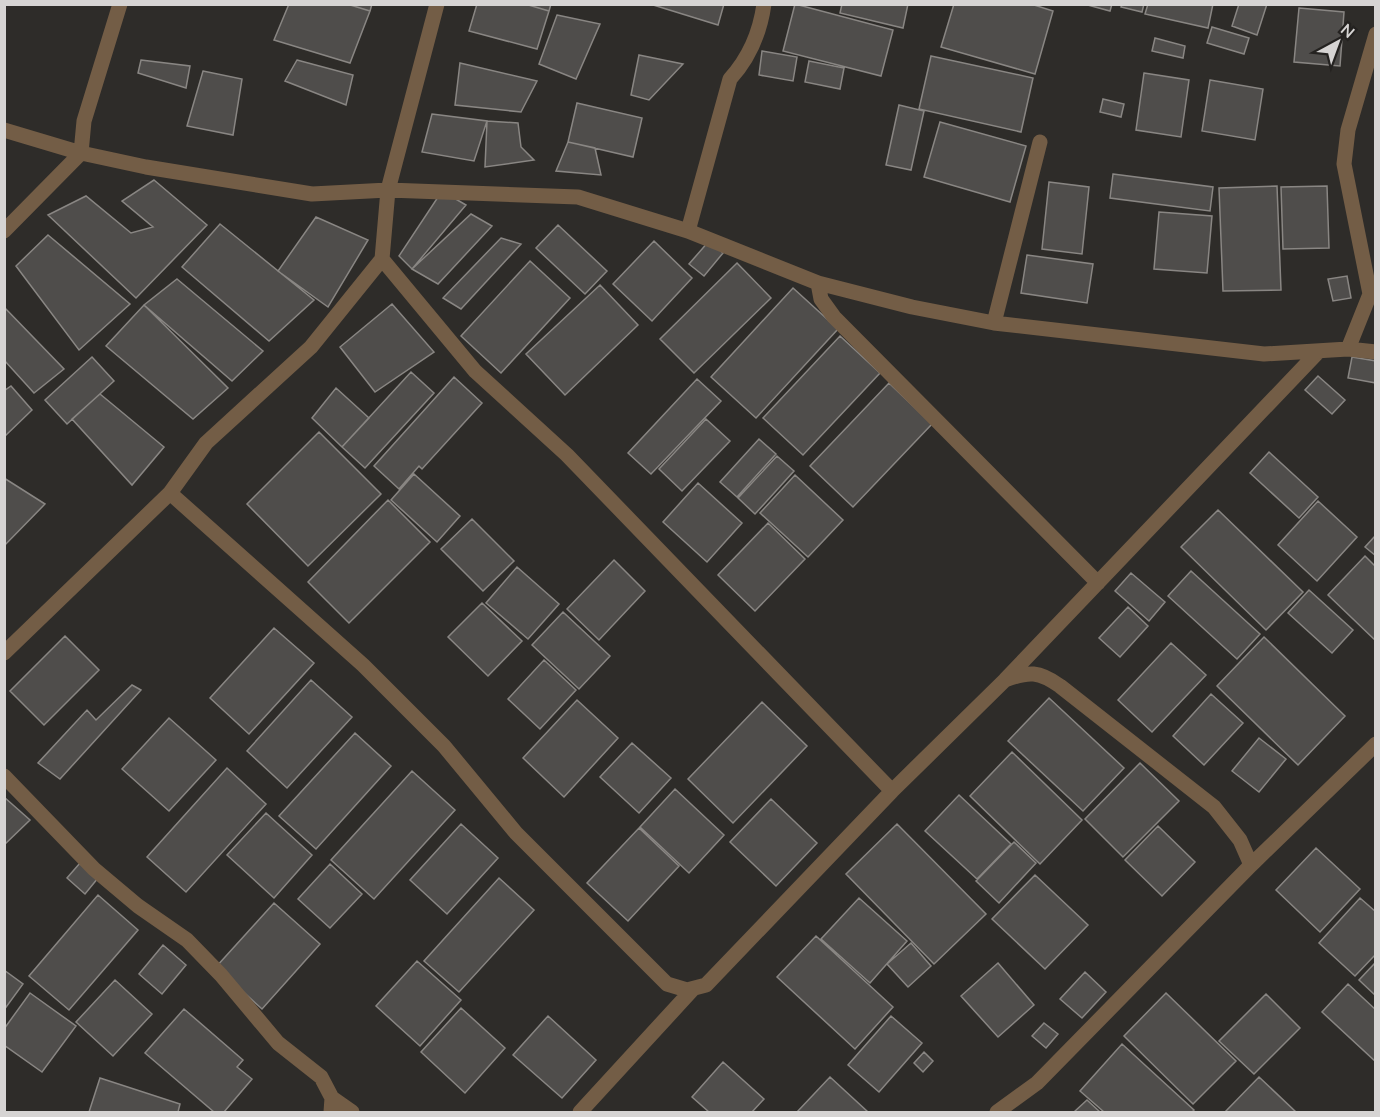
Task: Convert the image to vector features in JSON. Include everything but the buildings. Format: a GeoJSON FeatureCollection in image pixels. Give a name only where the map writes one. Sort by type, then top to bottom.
{"type":"FeatureCollection","features":[{"type":"Feature","properties":{"kind":"street"},"geometry":{"type":"LineString","coordinates":[[4,231],[81,153],[84,122],[120,4]]}},
{"type":"Feature","properties":{"kind":"street"},"geometry":{"type":"LineString","coordinates":[[4,653],[170,493],[206,443],[311,347],[382,259],[388,190],[437,4]]}},
{"type":"Feature","properties":{"kind":"street"},"geometry":{"type":"LineString","coordinates":[[688,231],[730,80],[744,63],[762,23],[764,4]]}},
{"type":"Feature","properties":{"kind":"street"},"geometry":{"type":"LineString","coordinates":[[1348,348],[1373,294],[1344,164],[1348,130],[1376,34]]}},
{"type":"Feature","properties":{"kind":"street"},"geometry":{"type":"LineString","coordinates":[[4,130],[81,153],[147,167],[312,194],[388,190],[578,197],[688,231],[818,283],[912,307],[994,323],[1264,354],[1318,352],[1348,348],[1376,352]]}},
{"type":"Feature","properties":{"kind":"street"},"geometry":{"type":"LineString","coordinates":[[994,323],[1040,142]]}},
{"type":"Feature","properties":{"kind":"street"},"geometry":{"type":"LineString","coordinates":[[382,259],[475,371],[567,455],[892,791]]}},
{"type":"Feature","properties":{"kind":"street"},"geometry":{"type":"LineString","coordinates":[[818,283],[821,299],[834,318],[1098,583]]}},
{"type":"Feature","properties":{"kind":"street"},"geometry":{"type":"LineString","coordinates":[[170,493],[363,664],[444,746],[516,833],[667,984],[687,990],[706,985],[892,791],[1005,680],[1318,352]]}},
{"type":"Feature","properties":{"kind":"street"},"geometry":{"type":"LineString","coordinates":[[1005,680],[1028,673],[1044,675],[1060,686],[1214,807],[1240,840],[1251,865]]}},
{"type":"Feature","properties":{"kind":"street"},"geometry":{"type":"LineString","coordinates":[[997,1113],[1037,1083],[1251,865],[1376,744]]}},
{"type":"Feature","properties":{"kind":"street"},"geometry":{"type":"LineString","coordinates":[[4,776],[94,869],[138,906],[187,940],[221,975],[278,1043],[321,1077],[332,1105],[352,1113]]}},
{"type":"Feature","properties":{"kind":"street"},"geometry":{"type":"LineString","coordinates":[[580,1113],[693,989]]}}]}
